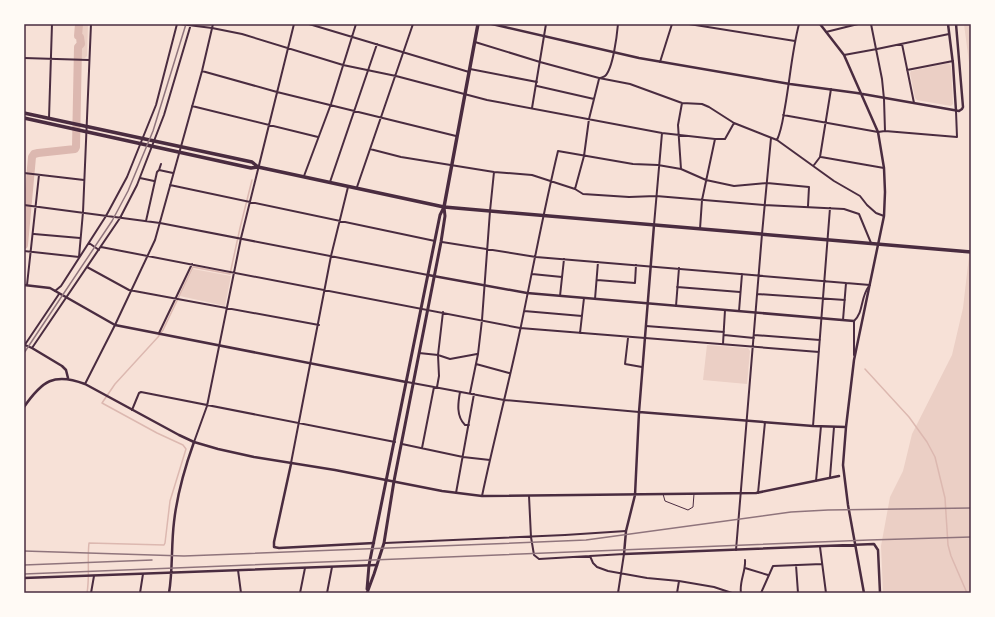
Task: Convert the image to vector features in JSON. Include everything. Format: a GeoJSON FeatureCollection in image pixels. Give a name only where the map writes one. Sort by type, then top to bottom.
{"type":"FeatureCollection","features":[{"type":"Feature","properties":{"kind":"highway"},"geometry":{"type":"LineString","coordinates":[[444,207],[478,24]]}},
{"type":"Feature","properties":{"kind":"highway"},"geometry":{"type":"LineString","coordinates":[[24,113],[252,162],[258,167]]}},
{"type":"Feature","properties":{"kind":"highway"},"geometry":{"type":"LineString","coordinates":[[24,118],[251,168],[258,167],[304,176],[444,207],[828,240],[871,242],[971,252]]}},
{"type":"Feature","properties":{"kind":"main road"},"geometry":{"type":"LineString","coordinates":[[367,593],[369,565],[375,543],[440,215],[444,207]]}},
{"type":"Feature","properties":{"kind":"main road"},"geometry":{"type":"LineString","coordinates":[[367,593],[384,543],[394,481],[442,242],[445,216],[444,207]]}},
{"type":"Feature","properties":{"kind":"street"},"geometry":{"type":"LineString","coordinates":[[49,118],[52,24]]}},
{"type":"Feature","properties":{"kind":"street"},"geometry":{"type":"LineString","coordinates":[[79,257],[83,212],[91,24]]}},
{"type":"Feature","properties":{"kind":"street"},"geometry":{"type":"LineString","coordinates":[[55,291],[89,243],[106,216],[127,177],[156,105],[177,24]]}},
{"type":"Feature","properties":{"kind":"street"},"geometry":{"type":"LineString","coordinates":[[180,24],[242,34],[343,65],[396,76],[487,100],[662,133],[725,139],[734,123]]}},
{"type":"Feature","properties":{"kind":"street"},"geometry":{"type":"LineString","coordinates":[[86,384],[148,256],[160,223],[178,152],[202,71],[213,24]]}},
{"type":"Feature","properties":{"kind":"street"},"geometry":{"type":"LineString","coordinates":[[169,593],[172,574],[171,562],[174,522],[178,498],[184,472],[207,406],[241,238],[294,24]]}},
{"type":"Feature","properties":{"kind":"street"},"geometry":{"type":"LineString","coordinates":[[309,24],[470,70],[537,82]]}},
{"type":"Feature","properties":{"kind":"street"},"geometry":{"type":"LineString","coordinates":[[304,176],[331,104],[356,24]]}},
{"type":"Feature","properties":{"kind":"street"},"geometry":{"type":"LineString","coordinates":[[357,187],[413,24]]}},
{"type":"Feature","properties":{"kind":"street"},"geometry":{"type":"LineString","coordinates":[[492,24],[614,53],[660,62],[960,111],[963,107],[956,24]]}},
{"type":"Feature","properties":{"kind":"street"},"geometry":{"type":"LineString","coordinates":[[532,108],[546,24]]}},
{"type":"Feature","properties":{"kind":"street"},"geometry":{"type":"LineString","coordinates":[[599,78],[604,76],[608,70],[614,53],[618,24]]}},
{"type":"Feature","properties":{"kind":"street"},"geometry":{"type":"LineString","coordinates":[[660,62],[672,24]]}},
{"type":"Feature","properties":{"kind":"street"},"geometry":{"type":"LineString","coordinates":[[689,24],[795,41]]}},
{"type":"Feature","properties":{"kind":"street"},"geometry":{"type":"LineString","coordinates":[[777,140],[782,128],[783,115],[790,84],[795,41],[799,24]]}},
{"type":"Feature","properties":{"kind":"street"},"geometry":{"type":"LineString","coordinates":[[820,24],[844,54],[862,94],[878,132],[884,168],[884,216],[854,360],[843,465],[848,505],[864,593]]}},
{"type":"Feature","properties":{"kind":"street"},"geometry":{"type":"LineString","coordinates":[[826,32],[858,24]]}},
{"type":"Feature","properties":{"kind":"street"},"geometry":{"type":"LineString","coordinates":[[871,24],[884,99],[885,131]]}},
{"type":"Feature","properties":{"kind":"street"},"geometry":{"type":"LineString","coordinates":[[783,115],[878,132],[885,131],[957,137],[953,61],[948,24]]}},
{"type":"Feature","properties":{"kind":"street"},"geometry":{"type":"LineString","coordinates":[[32,348],[120,218],[140,178],[164,115],[191,25]]}},
{"type":"Feature","properties":{"kind":"street"},"geometry":{"type":"LineString","coordinates":[[844,54],[949,34]]}},
{"type":"Feature","properties":{"kind":"street"},"geometry":{"type":"LineString","coordinates":[[475,42],[599,78],[630,84],[682,103],[702,104],[709,106],[734,123],[777,140],[814,165],[834,181],[860,196],[876,213],[884,216]]}},
{"type":"Feature","properties":{"kind":"street"},"geometry":{"type":"LineString","coordinates":[[330,182],[377,44]]}},
{"type":"Feature","properties":{"kind":"street"},"geometry":{"type":"LineString","coordinates":[[902,44],[914,103]]}},
{"type":"Feature","properties":{"kind":"street"},"geometry":{"type":"LineString","coordinates":[[24,58],[89,60]]}},
{"type":"Feature","properties":{"kind":"street"},"geometry":{"type":"LineString","coordinates":[[907,70],[953,61]]}},
{"type":"Feature","properties":{"kind":"street"},"geometry":{"type":"LineString","coordinates":[[202,71],[277,92],[381,116],[458,136]]}},
{"type":"Feature","properties":{"kind":"street"},"geometry":{"type":"LineString","coordinates":[[575,189],[584,156],[589,119],[599,78]]}},
{"type":"Feature","properties":{"kind":"street"},"geometry":{"type":"LineString","coordinates":[[536,86],[594,99]]}},
{"type":"Feature","properties":{"kind":"street"},"geometry":{"type":"LineString","coordinates":[[814,165],[820,157],[831,89]]}},
{"type":"Feature","properties":{"kind":"street"},"geometry":{"type":"LineString","coordinates":[[681,170],[678,124],[682,103]]}},
{"type":"Feature","properties":{"kind":"street"},"geometry":{"type":"LineString","coordinates":[[192,106],[318,137]]}},
{"type":"Feature","properties":{"kind":"street"},"geometry":{"type":"LineString","coordinates":[[618,593],[626,531],[635,495],[642,367],[658,165],[662,133]]}},
{"type":"Feature","properties":{"kind":"street"},"geometry":{"type":"LineString","coordinates":[[736,550],[764,205],[772,138]]}},
{"type":"Feature","properties":{"kind":"street"},"geometry":{"type":"LineString","coordinates":[[700,229],[702,200],[715,139]]}},
{"type":"Feature","properties":{"kind":"street"},"geometry":{"type":"LineString","coordinates":[[370,149],[401,157],[494,172],[532,175],[575,189],[583,194],[609,197],[656,196],[764,205],[844,209],[860,214],[871,242]]}},
{"type":"Feature","properties":{"kind":"street"},"geometry":{"type":"LineString","coordinates":[[482,496],[536,257],[550,181],[558,151],[633,164],[658,165],[681,170],[706,180],[734,186],[767,183],[809,186],[808,206]]}},
{"type":"Feature","properties":{"kind":"street"},"geometry":{"type":"LineString","coordinates":[[820,157],[884,168]]}},
{"type":"Feature","properties":{"kind":"street"},"geometry":{"type":"LineString","coordinates":[[146,221],[154,181],[157,172],[160,170],[161,164]]}},
{"type":"Feature","properties":{"kind":"street"},"geometry":{"type":"LineString","coordinates":[[160,170],[173,173]]}},
{"type":"Feature","properties":{"kind":"street"},"geometry":{"type":"LineString","coordinates":[[470,394],[478,354],[482,320],[494,172]]}},
{"type":"Feature","properties":{"kind":"street"},"geometry":{"type":"LineString","coordinates":[[24,173],[84,180]]}},
{"type":"Feature","properties":{"kind":"street"},"geometry":{"type":"LineString","coordinates":[[39,175],[32,252],[25,285],[50,288],[115,325],[504,400],[813,426],[846,427]]}},
{"type":"Feature","properties":{"kind":"street"},"geometry":{"type":"LineString","coordinates":[[140,178],[154,181]]}},
{"type":"Feature","properties":{"kind":"street"},"geometry":{"type":"LineString","coordinates":[[170,185],[435,242]]}},
{"type":"Feature","properties":{"kind":"street"},"geometry":{"type":"LineString","coordinates":[[348,186],[331,256],[300,423],[274,547],[375,543]]}},
{"type":"Feature","properties":{"kind":"street"},"geometry":{"type":"LineString","coordinates":[[25,205],[160,223],[527,293],[854,321],[859,317],[864,292],[870,285]]}},
{"type":"Feature","properties":{"kind":"street"},"geometry":{"type":"LineString","coordinates":[[813,426],[830,208]]}},
{"type":"Feature","properties":{"kind":"street"},"geometry":{"type":"LineString","coordinates":[[34,234],[81,238]]}},
{"type":"Feature","properties":{"kind":"street"},"geometry":{"type":"LineString","coordinates":[[442,242],[536,257],[870,285]]}},
{"type":"Feature","properties":{"kind":"street"},"geometry":{"type":"LineString","coordinates":[[89,243],[99,250]]}},
{"type":"Feature","properties":{"kind":"street"},"geometry":{"type":"LineString","coordinates":[[101,247],[520,328],[723,344],[753,348],[819,352]]}},
{"type":"Feature","properties":{"kind":"street"},"geometry":{"type":"LineString","coordinates":[[25,252],[79,257]]}},
{"type":"Feature","properties":{"kind":"street"},"geometry":{"type":"LineString","coordinates":[[560,296],[564,259]]}},
{"type":"Feature","properties":{"kind":"street"},"geometry":{"type":"LineString","coordinates":[[595,299],[598,262]]}},
{"type":"Feature","properties":{"kind":"street"},"geometry":{"type":"LineString","coordinates":[[159,334],[192,264]]}},
{"type":"Feature","properties":{"kind":"street"},"geometry":{"type":"LineString","coordinates":[[596,280],[635,283],[636,265]]}},
{"type":"Feature","properties":{"kind":"street"},"geometry":{"type":"LineString","coordinates":[[87,267],[131,290],[319,325]]}},
{"type":"Feature","properties":{"kind":"street"},"geometry":{"type":"LineString","coordinates":[[676,306],[679,268]]}},
{"type":"Feature","properties":{"kind":"street"},"geometry":{"type":"LineString","coordinates":[[532,274],[562,277]]}},
{"type":"Feature","properties":{"kind":"street"},"geometry":{"type":"LineString","coordinates":[[739,311],[742,274]]}},
{"type":"Feature","properties":{"kind":"street"},"geometry":{"type":"LineString","coordinates":[[843,320],[846,283]]}},
{"type":"Feature","properties":{"kind":"street"},"geometry":{"type":"LineString","coordinates":[[677,287],[740,292]]}},
{"type":"Feature","properties":{"kind":"street"},"geometry":{"type":"LineString","coordinates":[[59,294],[24,345],[32,348],[62,366],[66,370],[68,378]]}},
{"type":"Feature","properties":{"kind":"street"},"geometry":{"type":"LineString","coordinates":[[757,294],[845,300]]}},
{"type":"Feature","properties":{"kind":"street"},"geometry":{"type":"LineString","coordinates":[[580,333],[584,298]]}},
{"type":"Feature","properties":{"kind":"street"},"geometry":{"type":"LineString","coordinates":[[723,344],[725,310]]}},
{"type":"Feature","properties":{"kind":"street"},"geometry":{"type":"LineString","coordinates":[[524,311],[582,316]]}},
{"type":"Feature","properties":{"kind":"street"},"geometry":{"type":"LineString","coordinates":[[422,448],[439,376],[438,355],[443,312]]}},
{"type":"Feature","properties":{"kind":"street"},"geometry":{"type":"LineString","coordinates":[[854,321],[854,360]]}},
{"type":"Feature","properties":{"kind":"street"},"geometry":{"type":"LineString","coordinates":[[646,326],[724,332]]}},
{"type":"Feature","properties":{"kind":"street"},"geometry":{"type":"LineString","coordinates":[[724,335],[820,340]]}},
{"type":"Feature","properties":{"kind":"street"},"geometry":{"type":"LineString","coordinates":[[628,337],[625,364],[642,367]]}},
{"type":"Feature","properties":{"kind":"street"},"geometry":{"type":"LineString","coordinates":[[419,353],[438,355],[450,359],[478,354]]}},
{"type":"Feature","properties":{"kind":"street"},"geometry":{"type":"LineString","coordinates":[[476,364],[510,373]]}},
{"type":"Feature","properties":{"kind":"street"},"geometry":{"type":"LineString","coordinates":[[24,407],[45,383],[68,378],[86,384],[194,442],[218,449],[291,464],[456,493],[482,496],[758,493],[839,476]]}},
{"type":"Feature","properties":{"kind":"street"},"geometry":{"type":"LineString","coordinates":[[132,410],[139,393],[141,392],[395,442]]}},
{"type":"Feature","properties":{"kind":"street"},"geometry":{"type":"LineString","coordinates":[[460,392],[458,406],[461,422],[469,426]]}},
{"type":"Feature","properties":{"kind":"street"},"geometry":{"type":"LineString","coordinates":[[456,493],[474,394]]}},
{"type":"Feature","properties":{"kind":"street"},"geometry":{"type":"LineString","coordinates":[[758,493],[765,422]]}},
{"type":"Feature","properties":{"kind":"street"},"geometry":{"type":"LineString","coordinates":[[816,481],[821,426]]}},
{"type":"Feature","properties":{"kind":"street"},"geometry":{"type":"LineString","coordinates":[[829,478],[834,427]]}},
{"type":"Feature","properties":{"kind":"street"},"geometry":{"type":"LineString","coordinates":[[402,444],[463,457],[490,460]]}},
{"type":"Feature","properties":{"kind":"street"},"geometry":{"type":"LineString","coordinates":[[529,496],[531,537],[534,555],[539,558],[874,544],[878,550],[880,593]]}},
{"type":"Feature","properties":{"kind":"street"},"geometry":{"type":"LineString","coordinates":[[384,543],[531,537],[626,531]]}},
{"type":"Feature","properties":{"kind":"street"},"geometry":{"type":"LineString","coordinates":[[820,547],[826,593]]}},
{"type":"Feature","properties":{"kind":"street"},"geometry":{"type":"LineString","coordinates":[[590,556],[593,563],[597,567],[608,571],[647,578],[679,581],[732,593]]}},
{"type":"Feature","properties":{"kind":"street"},"geometry":{"type":"LineString","coordinates":[[741,593],[740,587],[745,568],[745,560]]}},
{"type":"Feature","properties":{"kind":"street"},"geometry":{"type":"LineString","coordinates":[[761,593],[773,566],[822,564]]}},
{"type":"Feature","properties":{"kind":"street"},"geometry":{"type":"LineString","coordinates":[[24,578],[172,574],[377,565]]}},
{"type":"Feature","properties":{"kind":"street"},"geometry":{"type":"LineString","coordinates":[[796,565],[798,593]]}},
{"type":"Feature","properties":{"kind":"street"},"geometry":{"type":"LineString","coordinates":[[327,593],[332,566]]}},
{"type":"Feature","properties":{"kind":"street"},"geometry":{"type":"LineString","coordinates":[[300,593],[305,568]]}},
{"type":"Feature","properties":{"kind":"street"},"geometry":{"type":"LineString","coordinates":[[745,568],[769,575]]}},
{"type":"Feature","properties":{"kind":"street"},"geometry":{"type":"LineString","coordinates":[[238,570],[241,593]]}},
{"type":"Feature","properties":{"kind":"street"},"geometry":{"type":"LineString","coordinates":[[140,593],[143,574]]}},
{"type":"Feature","properties":{"kind":"street"},"geometry":{"type":"LineString","coordinates":[[91,593],[94,576]]}},
{"type":"Feature","properties":{"kind":"street"},"geometry":{"type":"LineString","coordinates":[[677,593],[679,581]]}},
{"type":"Feature","properties":{"kind":"lane"},"geometry":{"type":"LineString","coordinates":[[663,494],[665,501],[688,510],[693,507],[694,494]]}},
{"type":"Feature","properties":{"kind":"shaded area"},"geometry":{"type":"Polygon","coordinates":[[[77,24],[88,24],[87,56],[85,58],[76,58],[77,24]]]}},
{"type":"Feature","properties":{"kind":"shaded area"},"geometry":{"type":"Polygon","coordinates":[[[964,24],[971,24],[971,78],[964,24]]]}},
{"type":"Feature","properties":{"kind":"shaded area"},"geometry":{"type":"Polygon","coordinates":[[[949,63],[951,66],[953,104],[951,106],[917,100],[915,98],[910,73],[911,71],[949,63]]]}},
{"type":"Feature","properties":{"kind":"shaded area"},"geometry":{"type":"Polygon","coordinates":[[[971,239],[971,593],[883,593],[881,546],[890,497],[903,471],[912,434],[952,355],[963,308],[971,239]]]}},
{"type":"Feature","properties":{"kind":"shaded area"},"geometry":{"type":"Polygon","coordinates":[[[193,269],[231,276],[225,306],[180,296],[193,269]]]}},
{"type":"Feature","properties":{"kind":"shaded area"},"geometry":{"type":"Polygon","coordinates":[[[707,345],[748,348],[750,351],[747,384],[703,380],[707,345]]]}},
{"type":"Feature","properties":{"kind":"waterway"},"geometry":{"type":"LineString","coordinates":[[24,245],[32,157],[34,154],[38,153],[75,149],[76,147],[78,47],[81,44],[80,37],[78,36],[79,24]]}},
{"type":"Feature","properties":{"kind":"waterway"},"geometry":{"type":"LineString","coordinates":[[87,593],[89,543],[164,545],[170,501],[186,449],[183,445],[157,433],[102,403],[115,384],[163,330],[193,267],[230,274],[252,180]]}},
{"type":"Feature","properties":{"kind":"waterway"},"geometry":{"type":"LineString","coordinates":[[865,369],[909,417],[927,442],[935,457],[945,498],[948,545],[951,556],[967,593]]}},
{"type":"Feature","properties":{"kind":"railway"},"geometry":{"type":"LineString","coordinates":[[24,353],[112,221],[128,191],[153,131],[186,24]]}},
{"type":"Feature","properties":{"kind":"railway"},"geometry":{"type":"LineString","coordinates":[[24,551],[184,556],[586,540],[791,512],[971,508]]}},
{"type":"Feature","properties":{"kind":"railway"},"geometry":{"type":"LineString","coordinates":[[24,574],[971,537]]}},
{"type":"Feature","properties":{"kind":"railway"},"geometry":{"type":"LineString","coordinates":[[24,565],[152,560]]}}]}
